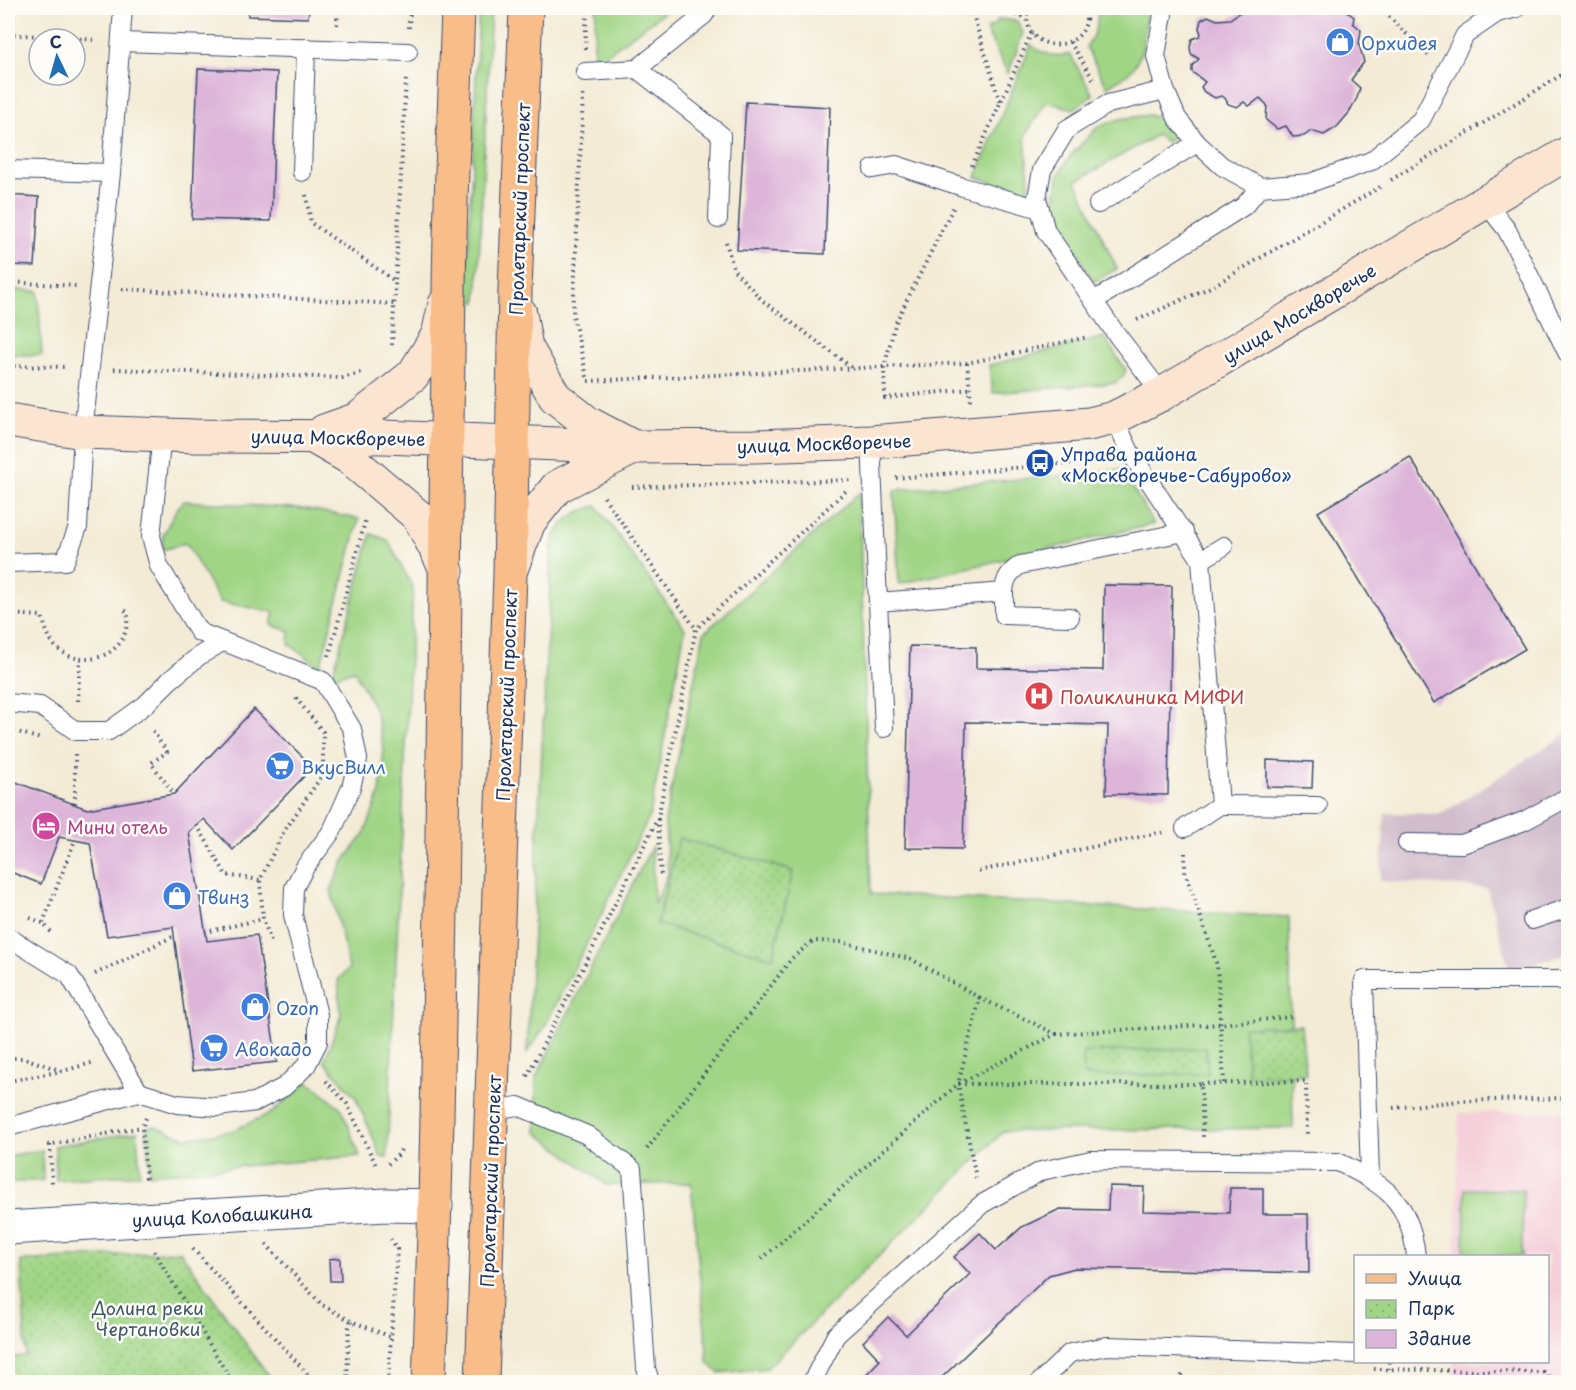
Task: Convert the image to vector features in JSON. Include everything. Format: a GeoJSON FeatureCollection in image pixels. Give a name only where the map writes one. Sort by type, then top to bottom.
{"type":"FeatureCollection","features":[{"type":"Feature","properties":{"kind":"main road"},"geometry":{"type":"LineString","coordinates":[[429,1383],[436,1206],[447,571],[449,287],[458,8]]}},
{"type":"Feature","properties":{"kind":"main road","name":"Пролетарский проспект"},"geometry":{"type":"LineString","coordinates":[[482,1383],[505,1108],[515,290],[526,8]]}},
{"type":"Feature","properties":{"kind":"main road","name":"улица Москворечье"},"geometry":{"type":"LineString","coordinates":[[8,420],[83,432],[513,441],[635,447],[871,442],[1089,424],[1114,418],[1162,394],[1569,153]]}},
{"type":"Feature","properties":{"kind":"main road"},"geometry":{"type":"LineString","coordinates":[[311,436],[358,419],[413,375],[438,335],[449,287]]}},
{"type":"Feature","properties":{"kind":"main road"},"geometry":{"type":"LineString","coordinates":[[515,290],[526,347],[555,397],[588,423],[635,447]]}},
{"type":"Feature","properties":{"kind":"main road"},"geometry":{"type":"LineString","coordinates":[[311,436],[348,457],[419,517],[447,571]]}},
{"type":"Feature","properties":{"kind":"main road"},"geometry":{"type":"LineString","coordinates":[[510,574],[529,522],[557,487],[635,447]]}},
{"type":"Feature","properties":{"kind":"street","name":"улица Колобашкина"},"geometry":{"type":"LineString","coordinates":[[8,1228],[377,1206],[436,1206]]}},
{"type":"Feature","properties":{"kind":"lane"},"geometry":{"type":"LineString","coordinates":[[8,563],[65,561],[78,528],[83,432],[111,174],[123,8]]}},
{"type":"Feature","properties":{"kind":"lane"},"geometry":{"type":"LineString","coordinates":[[585,72],[638,69],[704,15],[708,8]]}},
{"type":"Feature","properties":{"kind":"lane"},"geometry":{"type":"LineString","coordinates":[[1164,8],[1156,56],[1165,90],[1177,118],[1197,143],[1222,166],[1260,187],[1310,183],[1371,161],[1421,120],[1465,35],[1497,13],[1517,8]]}},
{"type":"Feature","properties":{"kind":"lane"},"geometry":{"type":"LineString","coordinates":[[122,42],[408,52]]}},
{"type":"Feature","properties":{"kind":"lane"},"geometry":{"type":"LineString","coordinates":[[302,172],[306,48]]}},
{"type":"Feature","properties":{"kind":"lane"},"geometry":{"type":"LineString","coordinates":[[638,69],[721,135],[718,219]]}},
{"type":"Feature","properties":{"kind":"lane"},"geometry":{"type":"LineString","coordinates":[[1162,394],[1114,331],[1046,231],[1038,198],[1042,170],[1067,129],[1108,104],[1165,90]]}},
{"type":"Feature","properties":{"kind":"lane"},"geometry":{"type":"LineString","coordinates":[[1098,204],[1197,143]]}},
{"type":"Feature","properties":{"kind":"lane"},"geometry":{"type":"LineString","coordinates":[[873,169],[896,165],[1040,209]]}},
{"type":"Feature","properties":{"kind":"lane"},"geometry":{"type":"LineString","coordinates":[[8,170],[111,174]]}},
{"type":"Feature","properties":{"kind":"lane"},"geometry":{"type":"LineString","coordinates":[[1094,301],[1244,206],[1260,187]]}},
{"type":"Feature","properties":{"kind":"lane"},"geometry":{"type":"LineString","coordinates":[[1486,203],[1507,230],[1569,354]]}},
{"type":"Feature","properties":{"kind":"lane"},"geometry":{"type":"LineString","coordinates":[[1114,418],[1130,452],[1201,560],[1220,805]]}},
{"type":"Feature","properties":{"kind":"lane"},"geometry":{"type":"LineString","coordinates":[[8,1127],[139,1092],[177,1104],[218,1107],[255,1102],[284,1087],[306,1066],[318,1042],[318,1015],[293,915],[294,888],[305,867],[332,831],[351,788],[358,759],[352,729],[323,681],[199,632],[159,566],[151,536],[162,435]]}},
{"type":"Feature","properties":{"kind":"lane"},"geometry":{"type":"LineString","coordinates":[[871,442],[884,728]]}},
{"type":"Feature","properties":{"kind":"lane"},"geometry":{"type":"LineString","coordinates":[[1070,617],[1004,615],[1005,582],[1009,573],[1020,565],[1184,532]]}},
{"type":"Feature","properties":{"kind":"lane"},"geometry":{"type":"LineString","coordinates":[[1201,560],[1224,546]]}},
{"type":"Feature","properties":{"kind":"lane"},"geometry":{"type":"LineString","coordinates":[[878,602],[1004,592]]}},
{"type":"Feature","properties":{"kind":"lane"},"geometry":{"type":"LineString","coordinates":[[8,703],[40,706],[76,731],[109,731],[145,705],[192,662],[222,642]]}},
{"type":"Feature","properties":{"kind":"lane"},"geometry":{"type":"LineString","coordinates":[[1407,843],[1462,844],[1524,821],[1569,797]]}},
{"type":"Feature","properties":{"kind":"lane"},"geometry":{"type":"LineString","coordinates":[[1185,828],[1220,805],[1318,806]]}},
{"type":"Feature","properties":{"kind":"lane"},"geometry":{"type":"LineString","coordinates":[[1532,920],[1569,908]]}},
{"type":"Feature","properties":{"kind":"lane"},"geometry":{"type":"LineString","coordinates":[[8,937],[69,975],[139,1092]]}},
{"type":"Feature","properties":{"kind":"lane"},"geometry":{"type":"LineString","coordinates":[[1370,1178],[1364,980],[1569,980]]}},
{"type":"Feature","properties":{"kind":"lane"},"geometry":{"type":"LineString","coordinates":[[505,1108],[587,1135],[632,1169],[646,1368],[650,1383]]}},
{"type":"Feature","properties":{"kind":"lane"},"geometry":{"type":"LineString","coordinates":[[812,1383],[836,1335],[982,1204],[1041,1171],[1091,1160],[1338,1162],[1370,1178],[1394,1196],[1403,1209],[1416,1255]]}},
{"type":"Feature","properties":{"kind":"lane"},"geometry":{"type":"LineString","coordinates":[[1040,1383],[1070,1353],[1107,1346],[1354,1354]]}},
{"type":"Feature","properties":{"kind":"path"},"geometry":{"type":"LineString","coordinates":[[391,354],[410,8]]}},
{"type":"Feature","properties":{"kind":"path"},"geometry":{"type":"LineString","coordinates":[[587,8],[573,316],[588,381],[967,363],[1114,331],[1214,286],[1502,114],[1569,71]]}},
{"type":"Feature","properties":{"kind":"path"},"geometry":{"type":"LineString","coordinates":[[971,8],[1000,103]]}},
{"type":"Feature","properties":{"kind":"path"},"geometry":{"type":"LineString","coordinates":[[980,8],[1026,17]]}},
{"type":"Feature","properties":{"kind":"path"},"geometry":{"type":"LineString","coordinates":[[1028,8],[1026,17],[1032,32],[1045,43],[1062,45],[1070,42],[1083,29],[1086,21],[1085,8]]}},
{"type":"Feature","properties":{"kind":"path"},"geometry":{"type":"LineString","coordinates":[[1380,8],[1445,72]]}},
{"type":"Feature","properties":{"kind":"path"},"geometry":{"type":"LineString","coordinates":[[970,389],[885,398],[884,368],[895,324],[963,187],[1032,32]]}},
{"type":"Feature","properties":{"kind":"path"},"geometry":{"type":"LineString","coordinates":[[8,34],[122,42]]}},
{"type":"Feature","properties":{"kind":"path"},"geometry":{"type":"LineString","coordinates":[[1070,42],[1108,104]]}},
{"type":"Feature","properties":{"kind":"path"},"geometry":{"type":"LineString","coordinates":[[302,172],[311,223],[396,282]]}},
{"type":"Feature","properties":{"kind":"path"},"geometry":{"type":"LineString","coordinates":[[718,219],[734,270],[763,301],[851,368]]}},
{"type":"Feature","properties":{"kind":"path"},"geometry":{"type":"LineString","coordinates":[[8,282],[395,303]]}},
{"type":"Feature","properties":{"kind":"path"},"geometry":{"type":"LineString","coordinates":[[8,366],[342,378],[362,373]]}},
{"type":"Feature","properties":{"kind":"path"},"geometry":{"type":"LineString","coordinates":[[873,480],[1110,459]]}},
{"type":"Feature","properties":{"kind":"path"},"geometry":{"type":"LineString","coordinates":[[629,487],[858,480],[696,629],[658,818],[661,877]]}},
{"type":"Feature","properties":{"kind":"path"},"geometry":{"type":"LineString","coordinates":[[596,496],[610,491]]}},
{"type":"Feature","properties":{"kind":"path"},"geometry":{"type":"LineString","coordinates":[[602,494],[696,629]]}},
{"type":"Feature","properties":{"kind":"path"},"geometry":{"type":"LineString","coordinates":[[323,681],[366,518]]}},
{"type":"Feature","properties":{"kind":"path"},"geometry":{"type":"LineString","coordinates":[[8,614],[42,616],[47,633],[56,647],[80,659],[94,659],[119,645],[125,635],[128,614],[123,606]]}},
{"type":"Feature","properties":{"kind":"path"},"geometry":{"type":"LineString","coordinates":[[75,804],[80,659]]}},
{"type":"Feature","properties":{"kind":"path"},"geometry":{"type":"LineString","coordinates":[[275,950],[263,919],[260,879],[283,833],[323,774],[323,732],[290,691]]}},
{"type":"Feature","properties":{"kind":"path"},"geometry":{"type":"LineString","coordinates":[[159,724],[153,731],[167,752],[151,763],[174,794]]}},
{"type":"Feature","properties":{"kind":"path"},"geometry":{"type":"LineString","coordinates":[[505,1108],[518,1092],[658,818]]}},
{"type":"Feature","properties":{"kind":"path"},"geometry":{"type":"LineString","coordinates":[[197,825],[226,875],[260,879]]}},
{"type":"Feature","properties":{"kind":"path"},"geometry":{"type":"LineString","coordinates":[[979,871],[1185,828]]}},
{"type":"Feature","properties":{"kind":"path"},"geometry":{"type":"LineString","coordinates":[[43,923],[75,840]]}},
{"type":"Feature","properties":{"kind":"path"},"geometry":{"type":"LineString","coordinates":[[1185,871],[1217,965],[1224,1083]]}},
{"type":"Feature","properties":{"kind":"path"},"geometry":{"type":"LineString","coordinates":[[25,917],[43,923],[57,938]]}},
{"type":"Feature","properties":{"kind":"path"},"geometry":{"type":"LineString","coordinates":[[205,932],[263,919]]}},
{"type":"Feature","properties":{"kind":"path"},"geometry":{"type":"LineString","coordinates":[[94,974],[174,936]]}},
{"type":"Feature","properties":{"kind":"path"},"geometry":{"type":"LineString","coordinates":[[632,1169],[792,958],[813,941],[842,942],[910,959],[980,998],[1056,1034]]}},
{"type":"Feature","properties":{"kind":"path"},"geometry":{"type":"LineString","coordinates":[[87,967],[99,984]]}},
{"type":"Feature","properties":{"kind":"path"},"geometry":{"type":"LineString","coordinates":[[980,998],[958,1084],[982,1204]]}},
{"type":"Feature","properties":{"kind":"path"},"geometry":{"type":"LineString","coordinates":[[762,1258],[958,1084],[1056,1034],[1220,1024],[1291,1017]]}},
{"type":"Feature","properties":{"kind":"path"},"geometry":{"type":"LineString","coordinates":[[8,1081],[63,1071],[118,1056]]}},
{"type":"Feature","properties":{"kind":"path"},"geometry":{"type":"LineString","coordinates":[[8,1058],[24,1058],[63,1071]]}},
{"type":"Feature","properties":{"kind":"path"},"geometry":{"type":"LineString","coordinates":[[306,1066],[323,1078],[347,1104],[376,1165]]}},
{"type":"Feature","properties":{"kind":"path"},"geometry":{"type":"LineString","coordinates":[[958,1084],[1201,1084],[1306,1081],[1307,1162]]}},
{"type":"Feature","properties":{"kind":"path"},"geometry":{"type":"LineString","coordinates":[[1201,1084],[1204,1162]]}},
{"type":"Feature","properties":{"kind":"path"},"geometry":{"type":"LineString","coordinates":[[1368,1111],[1459,1101],[1569,1098]]}},
{"type":"Feature","properties":{"kind":"path"},"geometry":{"type":"LineString","coordinates":[[52,1185],[50,1144],[142,1127],[146,1179]]}},
{"type":"Feature","properties":{"kind":"path"},"geometry":{"type":"LineString","coordinates":[[385,1235],[394,1241],[397,1249],[388,1383]]}},
{"type":"Feature","properties":{"kind":"path"},"geometry":{"type":"LineString","coordinates":[[259,1237],[322,1305],[351,1321],[391,1337]]}},
{"type":"Feature","properties":{"kind":"path"},"geometry":{"type":"LineString","coordinates":[[148,1241],[232,1383]]}},
{"type":"Feature","properties":{"kind":"path"},"geometry":{"type":"LineString","coordinates":[[192,1248],[315,1383]]}},
{"type":"Feature","properties":{"kind":"path"},"geometry":{"type":"LineString","coordinates":[[347,1383],[351,1321]]}},
{"type":"Feature","properties":{"kind":"path"},"geometry":{"type":"LineString","coordinates":[[1389,1363],[1389,1369]]}},
{"type":"Feature","properties":{"kind":"path"},"geometry":{"type":"LineString","coordinates":[[1543,1372],[1556,1383]]}},
{"type":"Feature","properties":{"kind":"shaded area"},"geometry":{"type":"Polygon","coordinates":[[[1568,733],[1568,954],[1510,971],[1487,888],[1380,881],[1385,813],[1441,814],[1568,733]]]}},
{"type":"Feature","properties":{"kind":"shaded area"},"geometry":{"type":"Polygon","coordinates":[[[1568,1112],[1568,1382],[1454,1380],[1454,1363],[1549,1363],[1549,1255],[1456,1255],[1459,1113],[1568,1112]]]}},
{"type":"Feature","properties":{"kind":"green space"},"geometry":{"type":"Polygon","coordinates":[[[479,8],[491,8],[477,302],[466,302],[479,8]]]}},
{"type":"Feature","properties":{"kind":"green space"},"geometry":{"type":"Polygon","coordinates":[[[596,8],[670,8],[593,64],[596,8]]]}},
{"type":"Feature","properties":{"kind":"green space"},"geometry":{"type":"Polygon","coordinates":[[[1097,8],[1146,8],[1143,44],[1138,60],[1127,74],[1107,87],[1086,47],[1096,29],[1097,8]]]}},
{"type":"Feature","properties":{"kind":"green space"},"geometry":{"type":"Polygon","coordinates":[[[999,19],[1017,21],[1023,33],[1008,74],[986,30],[999,19]]]}},
{"type":"Feature","properties":{"kind":"green space"},"geometry":{"type":"Polygon","coordinates":[[[1031,45],[1049,55],[1070,54],[1093,95],[1074,109],[1046,102],[1025,136],[1030,196],[976,177],[1031,45]]]}},
{"type":"Feature","properties":{"kind":"green space"},"geometry":{"type":"Polygon","coordinates":[[[1149,115],[1169,122],[1177,135],[1167,142],[1157,135],[1076,181],[1117,269],[1094,282],[1059,224],[1055,199],[1059,174],[1070,156],[1099,126],[1120,119],[1149,115]]]}},
{"type":"Feature","properties":{"kind":"green space"},"geometry":{"type":"Polygon","coordinates":[[[8,289],[38,291],[42,355],[8,355],[8,289]]]}},
{"type":"Feature","properties":{"kind":"green space"},"geometry":{"type":"Polygon","coordinates":[[[1104,337],[1126,370],[1115,383],[993,393],[989,365],[1104,337]]]}},
{"type":"Feature","properties":{"kind":"green space"},"geometry":{"type":"Polygon","coordinates":[[[1122,470],[1154,524],[899,584],[894,490],[1122,470]]]}},
{"type":"Feature","properties":{"kind":"green space"},"geometry":{"type":"Polygon","coordinates":[[[859,493],[871,894],[1289,917],[1293,1128],[1004,1131],[767,1368],[719,1373],[708,1363],[691,1183],[607,1185],[536,1132],[536,1077],[652,846],[654,904],[668,874],[665,820],[704,633],[859,493]]]}},
{"type":"Feature","properties":{"kind":"green space"},"geometry":{"type":"Polygon","coordinates":[[[184,501],[307,509],[359,519],[320,667],[289,644],[290,631],[271,625],[274,612],[220,602],[186,543],[162,550],[163,535],[176,510],[184,501]]]}},
{"type":"Feature","properties":{"kind":"green space"},"geometry":{"type":"Polygon","coordinates":[[[597,506],[685,629],[650,815],[544,1028],[527,1053],[552,543],[559,529],[569,518],[597,506]]]}},
{"type":"Feature","properties":{"kind":"green space"},"geometry":{"type":"Polygon","coordinates":[[[371,534],[388,540],[413,588],[387,1158],[381,1157],[356,1098],[324,1061],[341,1017],[338,980],[349,968],[331,890],[344,861],[364,835],[380,793],[384,749],[375,710],[354,670],[332,677],[371,534]]]}},
{"type":"Feature","properties":{"kind":"green space"},"geometry":{"type":"Polygon","coordinates":[[[679,838],[793,871],[773,958],[657,924],[679,838]]]}},
{"type":"Feature","properties":{"kind":"green space"},"geometry":{"type":"Polygon","coordinates":[[[1301,1025],[1306,1075],[1248,1075],[1244,1027],[1301,1025]]]}},
{"type":"Feature","properties":{"kind":"green space"},"geometry":{"type":"Polygon","coordinates":[[[1206,1048],[1208,1074],[1084,1076],[1083,1052],[1206,1048]]]}},
{"type":"Feature","properties":{"kind":"green space"},"geometry":{"type":"Polygon","coordinates":[[[307,1081],[342,1109],[360,1156],[150,1174],[146,1127],[155,1126],[186,1138],[232,1131],[273,1112],[307,1081]]]}},
{"type":"Feature","properties":{"kind":"green space"},"geometry":{"type":"Polygon","coordinates":[[[137,1132],[140,1174],[56,1180],[55,1146],[137,1132]]]}},
{"type":"Feature","properties":{"kind":"green space"},"geometry":{"type":"Polygon","coordinates":[[[42,1150],[43,1180],[8,1183],[8,1156],[42,1150]]]}},
{"type":"Feature","properties":{"kind":"green space"},"geometry":{"type":"Polygon","coordinates":[[[1465,1189],[1523,1190],[1522,1255],[1464,1255],[1465,1189]]]}},
{"type":"Feature","properties":{"kind":"green space","name":"Долина реки Чертановки"},"geometry":{"type":"Polygon","coordinates":[[[180,1251],[273,1382],[8,1382],[8,1357],[26,1356],[21,1261],[180,1251]]]}},
{"type":"Feature","properties":{"kind":"building"},"geometry":{"type":"Polygon","coordinates":[[[248,8],[309,8],[308,18],[248,16],[248,8]]]}},
{"type":"Feature","properties":{"kind":"building"},"geometry":{"type":"Polygon","coordinates":[[[1246,8],[1342,8],[1354,17],[1353,23],[1361,30],[1359,44],[1364,62],[1351,80],[1360,88],[1348,114],[1337,127],[1324,135],[1311,131],[1304,136],[1293,137],[1286,126],[1277,129],[1266,120],[1267,105],[1260,98],[1249,106],[1244,102],[1237,107],[1228,104],[1221,96],[1215,98],[1204,92],[1201,87],[1205,82],[1192,72],[1192,66],[1199,59],[1191,54],[1190,47],[1192,39],[1201,34],[1199,28],[1201,20],[1208,16],[1217,20],[1230,19],[1246,8]]]}},
{"type":"Feature","properties":{"kind":"building"},"geometry":{"type":"Polygon","coordinates":[[[198,69],[277,72],[271,221],[192,219],[198,69]]]}},
{"type":"Feature","properties":{"kind":"building"},"geometry":{"type":"Polygon","coordinates":[[[746,102],[830,107],[825,254],[737,250],[746,102]]]}},
{"type":"Feature","properties":{"kind":"building"},"geometry":{"type":"Polygon","coordinates":[[[8,195],[39,197],[35,266],[8,265],[8,195]]]}},
{"type":"Feature","properties":{"kind":"building"},"geometry":{"type":"Polygon","coordinates":[[[1410,457],[1525,649],[1434,703],[1318,512],[1410,457]]]}},
{"type":"Feature","properties":{"kind":"building","name":"Поликлиника МИФИ"},"geometry":{"type":"Polygon","coordinates":[[[1104,585],[1172,586],[1168,795],[1106,794],[1108,725],[966,722],[963,849],[905,848],[910,646],[976,647],[976,668],[1103,670],[1104,585]]]}},
{"type":"Feature","properties":{"kind":"building"},"geometry":{"type":"Polygon","coordinates":[[[254,709],[313,767],[233,850],[204,819],[189,832],[207,941],[257,935],[277,1062],[192,1071],[173,927],[107,936],[90,843],[59,837],[41,884],[8,871],[8,779],[87,809],[174,794],[254,709]]]}},
{"type":"Feature","properties":{"kind":"building"},"geometry":{"type":"Polygon","coordinates":[[[1267,760],[1313,762],[1312,788],[1267,787],[1267,760]]]}},
{"type":"Feature","properties":{"kind":"building"},"geometry":{"type":"Polygon","coordinates":[[[1109,1186],[1144,1187],[1143,1211],[1229,1213],[1230,1188],[1263,1188],[1263,1214],[1308,1214],[1309,1273],[1075,1268],[1049,1275],[937,1382],[859,1382],[880,1360],[863,1342],[888,1317],[906,1335],[970,1274],[954,1257],[980,1233],[996,1250],[1022,1227],[1060,1209],[1108,1210],[1109,1186]]]}},
{"type":"Feature","properties":{"kind":"building"},"geometry":{"type":"Polygon","coordinates":[[[340,1258],[341,1281],[330,1281],[329,1259],[340,1258]]]}},
{"type":"Feature","properties":{"kind":"place","name":"Орхидея"},"geometry":{"type":"Point","coordinates":[1340,42]}},
{"type":"Feature","properties":{"kind":"place","name":"Управа района «Москворечье-Сабурово»"},"geometry":{"type":"Point","coordinates":[1040,463]}},
{"type":"Feature","properties":{"kind":"place","name":"Поликлиника МИФИ"},"geometry":{"type":"Point","coordinates":[1039,696]}},
{"type":"Feature","properties":{"kind":"place","name":"ВкусВилл"},"geometry":{"type":"Point","coordinates":[280,766]}},
{"type":"Feature","properties":{"kind":"place","name":"Мини отель"},"geometry":{"type":"Point","coordinates":[46,826]}},
{"type":"Feature","properties":{"kind":"place","name":"Твинз"},"geometry":{"type":"Point","coordinates":[177,896]}},
{"type":"Feature","properties":{"kind":"place","name":"Ozon"},"geometry":{"type":"Point","coordinates":[255,1007]}},
{"type":"Feature","properties":{"kind":"place","name":"Авокадо"},"geometry":{"type":"Point","coordinates":[214,1048]}}]}
